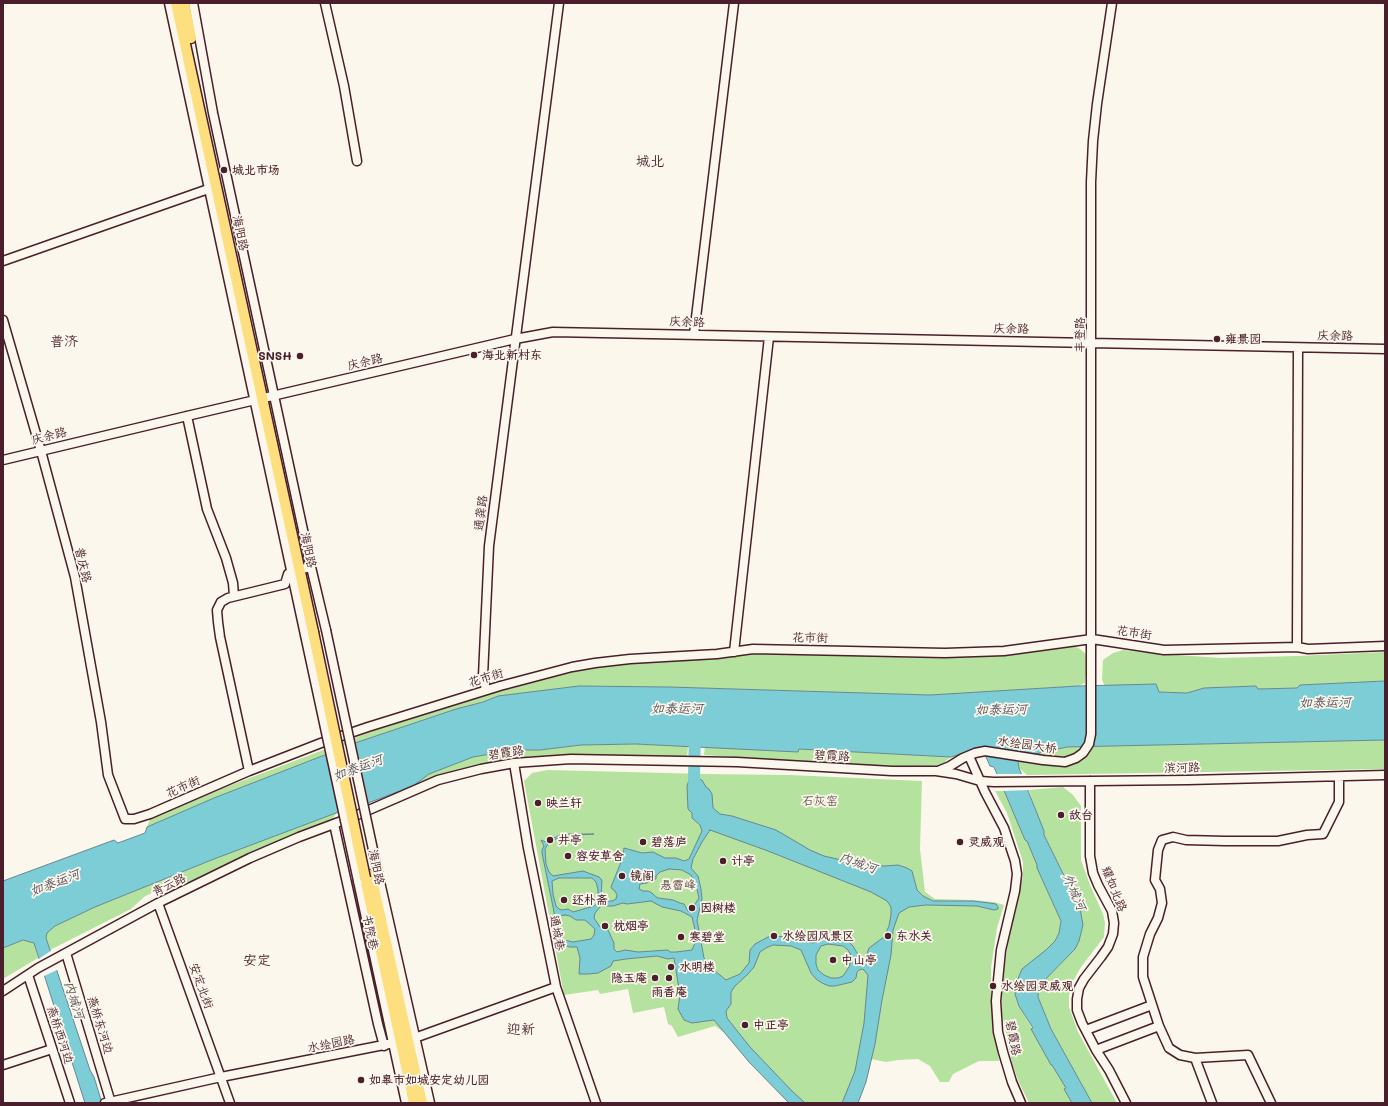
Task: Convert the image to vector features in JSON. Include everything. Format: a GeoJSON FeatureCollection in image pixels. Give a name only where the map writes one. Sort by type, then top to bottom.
{"type":"FeatureCollection","features":[{"type":"Feature","properties":{"kind":"main road","name":"海阳路"},"geometry":{"type":"LineString","coordinates":[[176,3],[213,187],[265,398]]}},
{"type":"Feature","properties":{"kind":"main road","name":"海阳路"},"geometry":{"type":"LineString","coordinates":[[184,3],[265,398],[368,877],[400,1042],[414,1103]]}},
{"type":"Feature","properties":{"kind":"main road","name":"海阳路"},"geometry":{"type":"LineString","coordinates":[[400,1042],[422,1103]]}},
{"type":"Feature","properties":{"kind":"street"},"geometry":{"type":"LineString","coordinates":[[3,261],[213,187],[169,3]]}},
{"type":"Feature","properties":{"kind":"street"},"geometry":{"type":"LineString","coordinates":[[193,3],[265,398],[302,569],[288,574],[285,584],[228,598],[221,602],[217,610],[218,622],[249,771]]}},
{"type":"Feature","properties":{"kind":"street"},"geometry":{"type":"LineString","coordinates":[[326,3],[344,86],[356,161]]}},
{"type":"Feature","properties":{"kind":"street","name":"通龚路"},"geometry":{"type":"LineString","coordinates":[[486,690],[484,676],[489,546],[559,3]]}},
{"type":"Feature","properties":{"kind":"street"},"geometry":{"type":"LineString","coordinates":[[694,334],[734,3]]}},
{"type":"Feature","properties":{"kind":"street","name":"丰登路"},"geometry":{"type":"LineString","coordinates":[[1092,668],[1091,189],[1093,141],[1104,51],[1112,3]]}},
{"type":"Feature","properties":{"kind":"street","name":"普庆路"},"geometry":{"type":"LineString","coordinates":[[3,320],[41,451],[75,577],[101,722],[108,775],[125,819]]}},
{"type":"Feature","properties":{"kind":"street","name":"庆余路"},"geometry":{"type":"LineString","coordinates":[[3,460],[515,339],[565,331],[769,337],[1385,349]]}},
{"type":"Feature","properties":{"kind":"street"},"geometry":{"type":"LineString","coordinates":[[734,652],[769,337]]}},
{"type":"Feature","properties":{"kind":"street"},"geometry":{"type":"LineString","coordinates":[[1297,647],[1298,348]]}},
{"type":"Feature","properties":{"kind":"street"},"geometry":{"type":"LineString","coordinates":[[187,416],[207,509],[226,558],[233,583],[234,596]]}},
{"type":"Feature","properties":{"kind":"street"},"geometry":{"type":"LineString","coordinates":[[316,632],[368,877],[400,1042],[406,1103]]}},
{"type":"Feature","properties":{"kind":"street","name":"花市街"},"geometry":{"type":"LineString","coordinates":[[125,819],[134,819],[150,814],[249,771],[321,743],[368,727],[486,690],[572,667],[595,663],[630,659],[717,654],[753,649],[945,652],[1004,651],[1092,639],[1164,650],[1297,647],[1308,649],[1385,646]]}},
{"type":"Feature","properties":{"kind":"street","name":"水绘园大桥"},"geometry":{"type":"LineString","coordinates":[[972,754],[985,751],[1065,762],[1079,756],[1083,753],[1088,744],[1091,734],[1092,668]]}},
{"type":"Feature","properties":{"kind":"street"},"geometry":{"type":"LineString","coordinates":[[936,771],[950,766],[972,754],[980,781]]}},
{"type":"Feature","properties":{"kind":"street","name":"碧霞路"},"geometry":{"type":"LineString","coordinates":[[355,816],[438,780],[481,769],[514,763],[571,759],[703,761],[892,771],[936,771],[956,774],[980,781],[1004,828],[1015,861],[1015,891],[1001,950],[998,970],[996,1006],[998,1032],[1005,1060],[1021,1103]]}},
{"type":"Feature","properties":{"kind":"street","name":"通城巷"},"geometry":{"type":"LineString","coordinates":[[514,763],[528,848],[556,987],[596,1103]]}},
{"type":"Feature","properties":{"kind":"street","name":"滨河路"},"geometry":{"type":"LineString","coordinates":[[980,781],[1028,782],[1385,775]]}},
{"type":"Feature","properties":{"kind":"street"},"geometry":{"type":"LineString","coordinates":[[1271,1103],[1248,1055],[1195,1058],[1180,1055],[1169,1048],[1159,1026],[1143,977],[1143,957],[1150,934],[1158,918],[1162,903],[1160,889],[1155,880],[1158,850],[1162,840],[1173,837],[1186,840],[1278,841],[1307,835],[1323,834],[1339,802],[1339,777]]}},
{"type":"Feature","properties":{"kind":"street","name":"耀如北路"},"geometry":{"type":"LineString","coordinates":[[1090,781],[1090,856],[1095,879],[1112,911],[1114,923],[1113,934],[1108,947],[1079,988],[1077,1010],[1096,1050],[1109,1070],[1126,1103]]}},
{"type":"Feature","properties":{"kind":"street","name":"青云路"},"geometry":{"type":"LineString","coordinates":[[3,991],[38,968],[158,903],[250,858],[355,816]]}},
{"type":"Feature","properties":{"kind":"street","name":"书院巷"},"geometry":{"type":"LineString","coordinates":[[334,824],[378,1024],[400,1042]]}},
{"type":"Feature","properties":{"kind":"street","name":"安定北街"},"geometry":{"type":"LineString","coordinates":[[158,903],[230,1103]]}},
{"type":"Feature","properties":{"kind":"street","name":"燕桥东河边"},"geometry":{"type":"LineString","coordinates":[[66,953],[109,1103]]}},
{"type":"Feature","properties":{"kind":"street","name":"燕桥西河边"},"geometry":{"type":"LineString","coordinates":[[28,975],[70,1103]]}},
{"type":"Feature","properties":{"kind":"street","name":"水绘园路"},"geometry":{"type":"LineString","coordinates":[[109,1103],[221,1076],[400,1042],[556,987]]}},
{"type":"Feature","properties":{"kind":"street"},"geometry":{"type":"LineString","coordinates":[[1086,1030],[1152,1005]]}},
{"type":"Feature","properties":{"kind":"street"},"geometry":{"type":"LineString","coordinates":[[1096,1050],[1159,1026]]}},
{"type":"Feature","properties":{"kind":"street"},"geometry":{"type":"LineString","coordinates":[[400,1042],[430,1103]]}},
{"type":"Feature","properties":{"kind":"street"},"geometry":{"type":"LineString","coordinates":[[3,1065],[52,1049]]}},
{"type":"Feature","properties":{"kind":"street"},"geometry":{"type":"LineString","coordinates":[[1195,1058],[1212,1103]]}},
{"type":"Feature","properties":{"kind":"green space"},"geometry":{"type":"Polygon","coordinates":[[[1071,644],[1086,654],[1085,683],[1078,686],[930,695],[669,687],[579,686],[498,696],[358,742],[214,798],[147,827],[150,819],[221,789],[399,721],[494,692],[599,665],[738,656],[753,652],[992,656],[1071,644]]]}},
{"type":"Feature","properties":{"kind":"green space"},"geometry":{"type":"Polygon","coordinates":[[[1123,650],[1221,658],[1385,652],[1385,681],[1300,685],[1297,688],[1258,689],[1255,686],[1204,688],[1187,693],[1159,692],[1156,684],[1105,686],[1102,680],[1103,660],[1113,653],[1123,650]]]}},
{"type":"Feature","properties":{"kind":"green space"},"geometry":{"type":"Polygon","coordinates":[[[1385,740],[1385,769],[1027,775],[1019,768],[1018,762],[1039,753],[1067,747],[1385,740]]]}},
{"type":"Feature","properties":{"kind":"green space"},"geometry":{"type":"Polygon","coordinates":[[[636,744],[688,746],[687,756],[533,756],[494,762],[456,771],[413,786],[429,774],[473,757],[514,750],[540,750],[581,745],[636,744]]]}},
{"type":"Feature","properties":{"kind":"green space"},"geometry":{"type":"Polygon","coordinates":[[[705,746],[798,752],[799,749],[951,757],[942,764],[932,766],[876,767],[704,755],[705,746]]]}},
{"type":"Feature","properties":{"kind":"green space","name":"水绘园风景区"},"geometry":{"type":"Polygon","coordinates":[[[548,770],[790,775],[922,781],[920,849],[925,892],[935,899],[972,900],[994,902],[1004,905],[997,928],[991,968],[993,1022],[999,1061],[979,1061],[953,1074],[949,1082],[940,1082],[930,1066],[918,1059],[886,1062],[871,1059],[866,1082],[858,1103],[797,1103],[736,1041],[715,1026],[678,1037],[672,1026],[668,1024],[664,1007],[633,1013],[628,989],[600,994],[598,990],[564,995],[524,781],[532,773],[548,770]]]}},
{"type":"Feature","properties":{"kind":"green space"},"geometry":{"type":"Polygon","coordinates":[[[1063,787],[1073,795],[1081,806],[1081,860],[1103,914],[1105,923],[1104,937],[1081,967],[1072,983],[1069,995],[1069,1007],[1078,1032],[1117,1103],[1092,1103],[1051,1029],[1038,997],[1039,986],[1075,949],[1080,908],[1044,835],[1029,790],[1063,787]]]}},
{"type":"Feature","properties":{"kind":"green space"},"geometry":{"type":"Polygon","coordinates":[[[995,791],[1004,791],[1061,921],[1059,933],[1055,941],[1047,949],[1019,1006],[1066,1088],[1065,1090],[1072,1103],[1029,1103],[1012,1063],[1002,1014],[1001,994],[1009,934],[1023,876],[1023,862],[1007,813],[995,791]]]}},
{"type":"Feature","properties":{"kind":"green space"},"geometry":{"type":"Polygon","coordinates":[[[336,813],[333,819],[274,843],[184,884],[167,885],[144,897],[131,909],[50,950],[46,938],[47,933],[55,926],[95,907],[214,859],[336,813]]]}},
{"type":"Feature","properties":{"kind":"green space"},"geometry":{"type":"Polygon","coordinates":[[[23,940],[34,943],[38,958],[3,979],[3,948],[23,940]]]}},
{"type":"Feature","properties":{"kind":"water","name":"如泰运河"},"geometry":{"type":"Polygon","coordinates":[[[1385,681],[1385,740],[1067,747],[1039,753],[1018,762],[1044,831],[1044,835],[1080,908],[1083,925],[1079,941],[1075,949],[1039,986],[1038,997],[1051,1029],[1092,1103],[1072,1103],[1064,1089],[1066,1088],[1051,1065],[1031,1029],[1033,1028],[1019,1006],[1015,994],[1015,986],[1022,969],[1055,941],[1059,933],[1061,921],[994,767],[990,766],[986,757],[981,754],[968,752],[951,757],[799,749],[798,752],[636,744],[581,745],[540,750],[514,750],[473,757],[429,774],[413,786],[214,859],[95,907],[55,926],[47,933],[46,938],[102,1103],[85,1103],[34,943],[23,940],[3,948],[3,881],[114,840],[118,843],[145,833],[147,827],[214,798],[358,742],[498,696],[579,686],[669,687],[930,695],[1078,686],[1156,684],[1159,692],[1187,693],[1204,688],[1256,686],[1258,689],[1297,688],[1300,685],[1385,681]]]}},
{"type":"Feature","properties":{"kind":"water"},"geometry":{"type":"Polygon","coordinates":[[[694,778],[702,780],[712,794],[713,808],[720,814],[732,816],[776,830],[810,850],[824,856],[859,864],[884,866],[898,865],[907,868],[912,871],[917,890],[923,896],[933,901],[973,901],[996,904],[998,907],[998,909],[994,910],[977,906],[926,905],[909,907],[899,913],[893,930],[891,955],[875,1044],[866,1082],[858,1103],[842,1103],[855,1071],[864,1023],[868,975],[863,969],[857,972],[856,978],[852,982],[829,986],[816,979],[811,973],[801,950],[791,946],[773,945],[760,952],[754,967],[731,992],[731,1004],[726,1011],[727,1018],[750,1047],[805,1103],[789,1103],[749,1062],[714,1020],[692,1023],[684,1020],[678,1009],[680,995],[674,958],[668,959],[657,956],[613,961],[611,966],[598,973],[579,974],[580,958],[577,947],[563,945],[560,940],[554,922],[554,912],[542,853],[544,846],[541,840],[546,842],[562,834],[594,834],[563,836],[549,842],[545,849],[546,864],[549,872],[553,876],[583,871],[599,877],[602,880],[601,897],[603,901],[612,901],[616,899],[617,895],[611,887],[623,857],[624,848],[642,853],[653,852],[665,858],[676,858],[684,861],[689,859],[702,831],[700,825],[692,818],[692,813],[688,809],[687,786],[689,780],[694,778]],[[710,830],[693,859],[691,868],[698,876],[701,889],[702,899],[697,920],[704,958],[715,971],[726,980],[740,974],[749,963],[750,950],[755,944],[768,937],[785,937],[813,943],[829,937],[840,938],[848,941],[853,946],[860,958],[865,959],[869,948],[884,937],[889,926],[891,907],[887,901],[871,892],[768,851],[710,830]],[[669,869],[660,872],[656,876],[656,879],[651,879],[647,883],[640,884],[639,889],[648,891],[658,898],[673,900],[684,904],[688,911],[694,912],[696,908],[695,904],[699,898],[696,885],[691,875],[682,870],[669,869]],[[559,878],[552,881],[556,906],[562,910],[568,909],[573,912],[594,906],[598,903],[598,890],[596,882],[592,878],[559,878]],[[651,901],[627,904],[623,903],[613,906],[601,906],[595,913],[594,918],[600,927],[607,928],[614,943],[614,949],[617,952],[625,950],[638,952],[668,950],[670,952],[676,952],[692,950],[695,943],[696,934],[692,917],[681,911],[662,907],[651,901]],[[565,915],[557,918],[564,940],[573,942],[591,939],[594,935],[595,929],[585,920],[576,920],[565,915]],[[828,944],[821,946],[816,955],[818,970],[831,978],[843,976],[849,967],[851,960],[851,955],[843,946],[828,944]]]}},
{"type":"Feature","properties":{"kind":"pier"},"geometry":{"type":"Polygon","coordinates":[[[355,741],[369,805],[339,814],[326,752],[355,741]]]}},
{"type":"Feature","properties":{"kind":"pier"},"geometry":{"type":"Polygon","coordinates":[[[994,774],[1024,774],[1030,790],[1002,791],[994,774]]]}},
{"type":"Feature","properties":{"kind":"pier"},"geometry":{"type":"Polygon","coordinates":[[[52,950],[59,969],[42,977],[37,960],[52,950]]]}},
{"type":"Feature","properties":{"kind":"waterway","name":"内城河"},"geometry":{"type":"LineString","coordinates":[[695,730],[695,794]]}},
{"type":"Feature","properties":{"kind":"place","name":"城北市场"},"geometry":{"type":"Point","coordinates":[224,170]}},
{"type":"Feature","properties":{"kind":"place","name":"雍景园"},"geometry":{"type":"Point","coordinates":[1217,339]}},
{"type":"Feature","properties":{"kind":"place","name":"海北新村东"},"geometry":{"type":"Point","coordinates":[474,355]}},
{"type":"Feature","properties":{"kind":"place","name":"SNSH"},"geometry":{"type":"Point","coordinates":[300,356]}},
{"type":"Feature","properties":{"kind":"place","name":"映兰轩"},"geometry":{"type":"Point","coordinates":[538,803]}},
{"type":"Feature","properties":{"kind":"place","name":"敌台"},"geometry":{"type":"Point","coordinates":[1061,815]}},
{"type":"Feature","properties":{"kind":"place","name":"井亭"},"geometry":{"type":"Point","coordinates":[550,840]}},
{"type":"Feature","properties":{"kind":"place","name":"碧落庐"},"geometry":{"type":"Point","coordinates":[643,842]}},
{"type":"Feature","properties":{"kind":"place","name":"灵威观"},"geometry":{"type":"Point","coordinates":[960,842]}},
{"type":"Feature","properties":{"kind":"place","name":"容安草舍"},"geometry":{"type":"Point","coordinates":[568,856]}},
{"type":"Feature","properties":{"kind":"place","name":"计亭"},"geometry":{"type":"Point","coordinates":[723,861]}},
{"type":"Feature","properties":{"kind":"place","name":"镜阁"},"geometry":{"type":"Point","coordinates":[622,876]}},
{"type":"Feature","properties":{"kind":"place","name":"还朴斋"},"geometry":{"type":"Point","coordinates":[564,900]}},
{"type":"Feature","properties":{"kind":"place","name":"因树楼"},"geometry":{"type":"Point","coordinates":[692,908]}},
{"type":"Feature","properties":{"kind":"place","name":"枕烟亭"},"geometry":{"type":"Point","coordinates":[605,926]}},
{"type":"Feature","properties":{"kind":"place","name":"水绘园风景区"},"geometry":{"type":"Point","coordinates":[774,936]}},
{"type":"Feature","properties":{"kind":"place","name":"东水关"},"geometry":{"type":"Point","coordinates":[888,936]}},
{"type":"Feature","properties":{"kind":"place","name":"寒碧堂"},"geometry":{"type":"Point","coordinates":[681,937]}},
{"type":"Feature","properties":{"kind":"place","name":"中山亭"},"geometry":{"type":"Point","coordinates":[833,960]}},
{"type":"Feature","properties":{"kind":"place","name":"水明楼"},"geometry":{"type":"Point","coordinates":[671,967]}},
{"type":"Feature","properties":{"kind":"place","name":"隐玉庵"},"geometry":{"type":"Point","coordinates":[655,978]}},
{"type":"Feature","properties":{"kind":"place","name":"雨香庵"},"geometry":{"type":"Point","coordinates":[669,978]}},
{"type":"Feature","properties":{"kind":"place","name":"水绘园灵威观"},"geometry":{"type":"Point","coordinates":[993,986]}},
{"type":"Feature","properties":{"kind":"place","name":"中正亭"},"geometry":{"type":"Point","coordinates":[745,1025]}},
{"type":"Feature","properties":{"kind":"place","name":"如皋市如城安定幼儿园"},"geometry":{"type":"Point","coordinates":[361,1080]}},
{"type":"Feature","properties":{"kind":"district","name":"城北"},"geometry":{"type":"Point","coordinates":[650,162]}},
{"type":"Feature","properties":{"kind":"district","name":"普济"},"geometry":{"type":"Point","coordinates":[64,342]}},
{"type":"Feature","properties":{"kind":"district","name":"安定"},"geometry":{"type":"Point","coordinates":[257,961]}},
{"type":"Feature","properties":{"kind":"district","name":"迎新"},"geometry":{"type":"Point","coordinates":[521,1030]}},
{"type":"Feature","properties":{"kind":"park label","name":"石灰窑"},"geometry":{"type":"Point","coordinates":[820,801]}},
{"type":"Feature","properties":{"kind":"park label","name":"悬霤峰"},"geometry":{"type":"Point","coordinates":[678,885]}},
{"type":"Feature","properties":{"kind":"water label","name":"外城河"},"geometry":{"type":"Point","coordinates":[1074,892]}}]}
